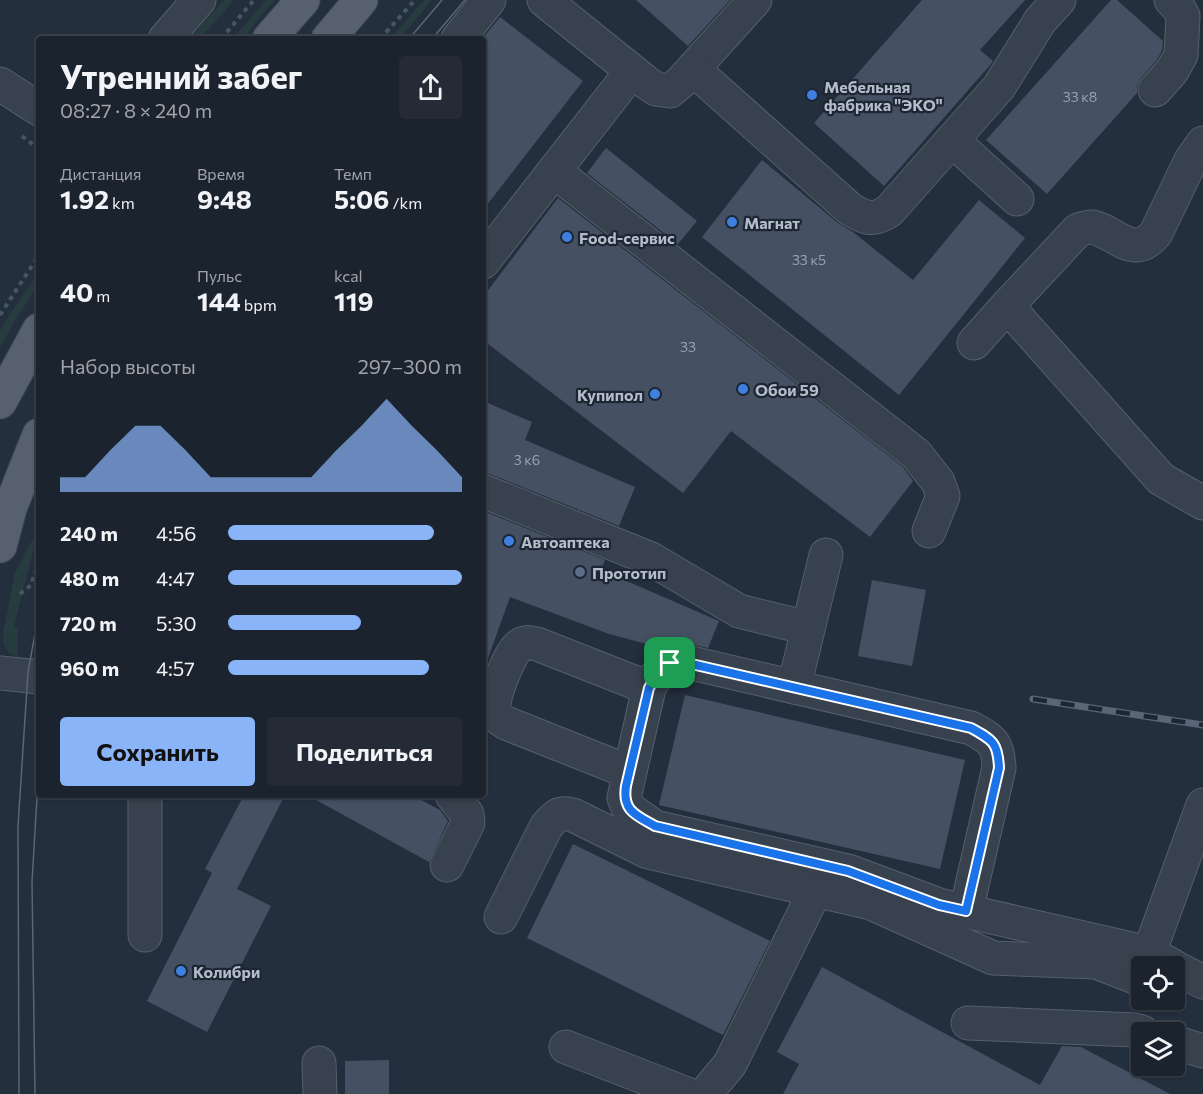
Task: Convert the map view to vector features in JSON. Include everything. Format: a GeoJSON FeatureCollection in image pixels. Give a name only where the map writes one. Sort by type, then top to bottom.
{"type":"FeatureCollection","features":[{"type":"Feature","properties":{"kind":"main road"},"geometry":{"type":"LineString","coordinates":[[272,36],[303,0]]}},
{"type":"Feature","properties":{"kind":"main road"},"geometry":{"type":"LineString","coordinates":[[331,36],[361,0]]}},
{"type":"Feature","properties":{"kind":"main road"},"geometry":{"type":"LineString","coordinates":[[0,402],[36,336]]}},
{"type":"Feature","properties":{"kind":"main road"},"geometry":{"type":"LineString","coordinates":[[0,546],[10,508],[36,443]]}},
{"type":"Feature","properties":{"kind":"street"},"geometry":{"type":"LineString","coordinates":[[168,36],[199,0]]}},
{"type":"Feature","properties":{"kind":"street"},"geometry":{"type":"LineString","coordinates":[[460,36],[489,0]]}},
{"type":"Feature","properties":{"kind":"street"},"geometry":{"type":"LineString","coordinates":[[549,1],[656,89],[670,91],[681,82],[755,0]]}},
{"type":"Feature","properties":{"kind":"street"},"geometry":{"type":"LineString","coordinates":[[693,69],[850,209],[863,217],[877,218],[889,211],[999,87],[1040,21],[1059,0]]}},
{"type":"Feature","properties":{"kind":"street"},"geometry":{"type":"LineString","coordinates":[[1155,90],[1172,71],[1181,56],[1183,16],[1171,0]]}},
{"type":"Feature","properties":{"kind":"street"},"geometry":{"type":"LineString","coordinates":[[486,258],[632,71]]}},
{"type":"Feature","properties":{"kind":"street"},"geometry":{"type":"LineString","coordinates":[[0,84],[36,107]]}},
{"type":"Feature","properties":{"kind":"street"},"geometry":{"type":"LineString","coordinates":[[952,140],[1017,199]]}},
{"type":"Feature","properties":{"kind":"street"},"geometry":{"type":"LineString","coordinates":[[974,343],[1078,230],[1090,227],[1136,246],[1148,243],[1156,233],[1191,160],[1203,143]]}},
{"type":"Feature","properties":{"kind":"street"},"geometry":{"type":"LineString","coordinates":[[554,171],[916,454],[938,482],[943,496],[929,531]]}},
{"type":"Feature","properties":{"kind":"street"},"geometry":{"type":"LineString","coordinates":[[1007,306],[1161,479],[1203,503]]}},
{"type":"Feature","properties":{"kind":"street"},"geometry":{"type":"LineString","coordinates":[[486,492],[651,559],[739,611],[808,628]]}},
{"type":"Feature","properties":{"kind":"street"},"geometry":{"type":"LineString","coordinates":[[794,687],[826,555]]}},
{"type":"Feature","properties":{"kind":"street"},"geometry":{"type":"LineString","coordinates":[[629,772],[506,723],[497,717],[493,709],[494,699],[510,659],[519,646],[527,642],[649,688]]}},
{"type":"Feature","properties":{"kind":"street"},"geometry":{"type":"LineString","coordinates":[[966,911],[999,768],[998,750],[989,738],[971,728],[687,663],[670,663],[658,672],[649,688],[624,798],[628,808],[655,826],[848,871],[939,905],[1131,959]]}},
{"type":"Feature","properties":{"kind":"street"},"geometry":{"type":"LineString","coordinates":[[0,673],[36,677]]}},
{"type":"Feature","properties":{"kind":"street"},"geometry":{"type":"LineString","coordinates":[[145,798],[145,935]]}},
{"type":"Feature","properties":{"kind":"street"},"geometry":{"type":"LineString","coordinates":[[447,865],[468,823],[467,814],[454,798]]}},
{"type":"Feature","properties":{"kind":"street"},"geometry":{"type":"LineString","coordinates":[[1162,956],[1203,805]]}},
{"type":"Feature","properties":{"kind":"street"},"geometry":{"type":"LineString","coordinates":[[501,918],[546,827],[555,815],[563,813],[573,815],[648,852],[871,903],[993,958],[1131,965]]}},
{"type":"Feature","properties":{"kind":"street"},"geometry":{"type":"LineString","coordinates":[[705,1094],[730,1064],[815,891]]}},
{"type":"Feature","properties":{"kind":"street"},"geometry":{"type":"LineString","coordinates":[[1185,976],[1203,982]]}},
{"type":"Feature","properties":{"kind":"street"},"geometry":{"type":"LineString","coordinates":[[1185,998],[1203,1005]]}},
{"type":"Feature","properties":{"kind":"street"},"geometry":{"type":"LineString","coordinates":[[968,1023],[1131,1030]]}},
{"type":"Feature","properties":{"kind":"street"},"geometry":{"type":"LineString","coordinates":[[1185,1045],[1203,1051]]}},
{"type":"Feature","properties":{"kind":"street"},"geometry":{"type":"LineString","coordinates":[[566,1047],[637,1085],[687,1094]]}},
{"type":"Feature","properties":{"kind":"path"},"geometry":{"type":"LineString","coordinates":[[224,36],[254,0]]}},
{"type":"Feature","properties":{"kind":"path"},"geometry":{"type":"LineString","coordinates":[[383,36],[415,0]]}},
{"type":"Feature","properties":{"kind":"path"},"geometry":{"type":"LineString","coordinates":[[0,315],[36,260]]}},
{"type":"Feature","properties":{"kind":"path"},"geometry":{"type":"LineString","coordinates":[[20,594],[31,585],[36,570]]}},
{"type":"Feature","properties":{"kind":"green space"},"geometry":{"type":"Polygon","coordinates":[[[224,0],[234,0],[203,36],[192,36],[224,0]]]}},
{"type":"Feature","properties":{"kind":"green space"},"geometry":{"type":"Polygon","coordinates":[[[266,0],[275,0],[245,36],[236,36],[266,0]]]}},
{"type":"Feature","properties":{"kind":"green space"},"geometry":{"type":"Polygon","coordinates":[[[424,0],[432,0],[402,36],[393,36],[424,0]]]}},
{"type":"Feature","properties":{"kind":"green space"},"geometry":{"type":"Polygon","coordinates":[[[36,276],[36,289],[0,348],[0,329],[36,276]]]}},
{"type":"Feature","properties":{"kind":"green space"},"geometry":{"type":"Polygon","coordinates":[[[36,533],[14,626],[18,628],[17,657],[9,653],[4,645],[3,634],[15,573],[36,533]]]}},
{"type":"Feature","properties":{"kind":"building"},"geometry":{"type":"Polygon","coordinates":[[[636,0],[730,0],[688,46],[636,0]]]}},
{"type":"Feature","properties":{"kind":"building"},"geometry":{"type":"Polygon","coordinates":[[[922,0],[1025,0],[980,50],[993,61],[991,64],[884,186],[814,123],[922,0]]]}},
{"type":"Feature","properties":{"kind":"building"},"geometry":{"type":"Polygon","coordinates":[[[1111,0],[1117,0],[1163,41],[1162,50],[1157,60],[1141,78],[1137,86],[1137,93],[1047,194],[986,140],[1111,0]]]}},
{"type":"Feature","properties":{"kind":"building"},"geometry":{"type":"Polygon","coordinates":[[[500,17],[583,81],[486,206],[486,36],[500,17]]]}},
{"type":"Feature","properties":{"kind":"building"},"geometry":{"type":"Polygon","coordinates":[[[606,148],[697,221],[678,244],[587,173],[606,148]]]}},
{"type":"Feature","properties":{"kind":"building"},"geometry":{"type":"Polygon","coordinates":[[[762,160],[838,223],[853,232],[913,280],[979,200],[1025,238],[899,395],[702,237],[762,160]]]}},
{"type":"Feature","properties":{"kind":"building"},"geometry":{"type":"Polygon","coordinates":[[[558,198],[903,467],[913,481],[870,537],[731,431],[683,493],[486,342],[486,293],[558,198]]]}},
{"type":"Feature","properties":{"kind":"building"},"geometry":{"type":"Polygon","coordinates":[[[486,402],[532,422],[525,440],[635,487],[619,526],[486,473],[486,402]]]}},
{"type":"Feature","properties":{"kind":"building"},"geometry":{"type":"Polygon","coordinates":[[[486,512],[605,560],[601,570],[719,621],[708,648],[685,643],[662,648],[609,634],[510,597],[486,664],[486,512]]]}},
{"type":"Feature","properties":{"kind":"building"},"geometry":{"type":"Polygon","coordinates":[[[872,580],[926,590],[912,666],[858,656],[872,580]]]}},
{"type":"Feature","properties":{"kind":"building"},"geometry":{"type":"Polygon","coordinates":[[[685,695],[965,760],[940,869],[659,805],[685,695]]]}},
{"type":"Feature","properties":{"kind":"building"},"geometry":{"type":"Polygon","coordinates":[[[242,798],[283,798],[237,889],[271,906],[207,1032],[147,1001],[212,873],[205,869],[242,798]]]}},
{"type":"Feature","properties":{"kind":"building"},"geometry":{"type":"Polygon","coordinates":[[[312,798],[418,798],[440,810],[448,821],[429,862],[312,798]]]}},
{"type":"Feature","properties":{"kind":"building"},"geometry":{"type":"Polygon","coordinates":[[[573,844],[770,941],[723,1035],[527,938],[573,844]]]}},
{"type":"Feature","properties":{"kind":"building"},"geometry":{"type":"Polygon","coordinates":[[[822,967],[1040,1085],[1062,1046],[1081,1047],[1131,1073],[1131,1076],[1136,1076],[1170,1094],[783,1094],[799,1064],[777,1052],[822,967]]]}},
{"type":"Feature","properties":{"kind":"building"},"geometry":{"type":"Polygon","coordinates":[[[389,1060],[389,1094],[345,1094],[345,1061],[389,1060]]]}},
{"type":"Feature","properties":{"kind":"tram line"},"geometry":{"type":"LineString","coordinates":[[412,36],[442,0]]}},
{"type":"Feature","properties":{"kind":"tram line"},"geometry":{"type":"LineString","coordinates":[[435,36],[465,0]]}},
{"type":"Feature","properties":{"kind":"tram line"},"geometry":{"type":"LineString","coordinates":[[19,1094],[18,826],[28,672],[36,628]]}},
{"type":"Feature","properties":{"kind":"tram line"},"geometry":{"type":"LineString","coordinates":[[35,1094],[32,882],[37,798]]}},
{"type":"Feature","properties":{"kind":"railway"},"geometry":{"type":"LineString","coordinates":[[1033,699],[1203,725]]}},
{"type":"Feature","properties":{"kind":"place","name":"Мебельная фабрика \"ЭКО\""},"geometry":{"type":"Point","coordinates":[812,95]}},
{"type":"Feature","properties":{"kind":"place","name":"Магнат"},"geometry":{"type":"Point","coordinates":[732,222]}},
{"type":"Feature","properties":{"kind":"place","name":"Food-сервис"},"geometry":{"type":"Point","coordinates":[567,237]}},
{"type":"Feature","properties":{"kind":"place","name":"Обои 59"},"geometry":{"type":"Point","coordinates":[743,389]}},
{"type":"Feature","properties":{"kind":"place","name":"Купипол"},"geometry":{"type":"Point","coordinates":[655,394]}},
{"type":"Feature","properties":{"kind":"place","name":"Автоаптека"},"geometry":{"type":"Point","coordinates":[509,541]}},
{"type":"Feature","properties":{"kind":"place","name":"Прототип"},"geometry":{"type":"Point","coordinates":[580,572]}},
{"type":"Feature","properties":{"kind":"place","name":"Колибри"},"geometry":{"type":"Point","coordinates":[181,971]}},
{"type":"Feature","properties":{"kind":"route"},"geometry":{"type":"LineString","coordinates":[[670,663],[687,663],[971,728],[989,738],[998,750],[999,768],[966,911],[939,905],[848,871],[655,826],[628,808],[624,798],[626,786],[649,688],[658,672],[670,663]]}}]}
